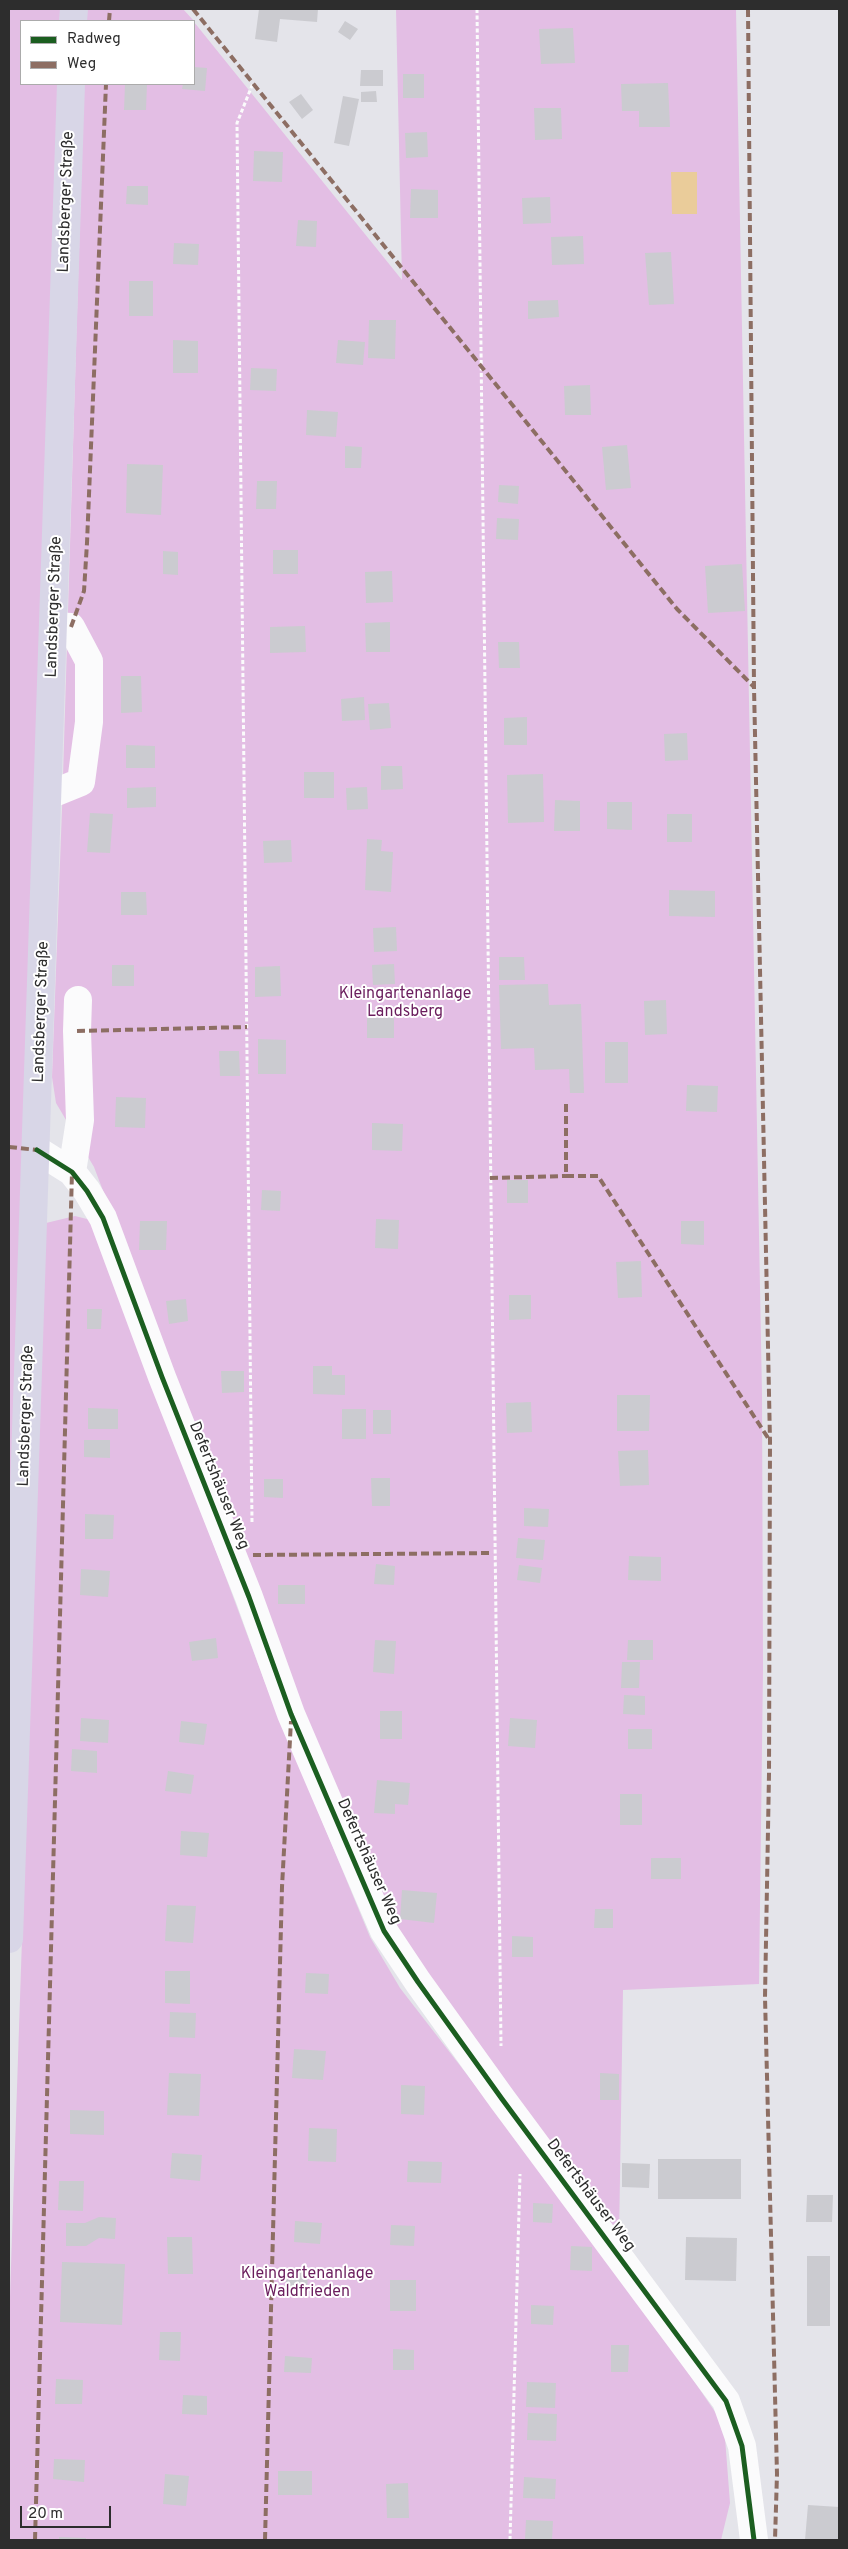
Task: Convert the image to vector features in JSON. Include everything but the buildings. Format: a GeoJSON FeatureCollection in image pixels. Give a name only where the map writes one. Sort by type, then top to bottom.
{"type":"FeatureCollection","features":[{"type":"Feature","properties":{"kind":"main road","name":"Landsberger Straße"},"geometry":{"type":"LineString","coordinates":[[9,1939],[49,795],[71,85]]}},
{"type":"Feature","properties":{"kind":"street"},"geometry":{"type":"LineString","coordinates":[[49,795],[81,782],[89,722],[89,661],[72,627],[54,626]]}},
{"type":"Feature","properties":{"kind":"street"},"geometry":{"type":"LineString","coordinates":[[72,1172],[80,1120],[77,1031],[78,1000]]}},
{"type":"Feature","properties":{"kind":"street","name":"Defertshäuser Weg"},"geometry":{"type":"LineString","coordinates":[[37,1150],[72,1172],[87,1191],[103,1218],[162,1377],[249,1597],[291,1714],[380,1922],[418,1982],[521,2125],[726,2401],[742,2446],[754,2540]]}},
{"type":"Feature","properties":{"kind":"path"},"geometry":{"type":"LineString","coordinates":[[477,9],[501,2049]]}},
{"type":"Feature","properties":{"kind":"path"},"geometry":{"type":"LineString","coordinates":[[252,1525],[237,123],[253,83]]}},
{"type":"Feature","properties":{"kind":"path"},"geometry":{"type":"LineString","coordinates":[[510,2540],[521,2125]]}},
{"type":"Feature","properties":{"kind":"green space"},"geometry":{"type":"Polygon","coordinates":[[[9,9],[61,9],[60,20],[20,20],[20,85],[58,85],[9,1555],[9,9]]]}},
{"type":"Feature","properties":{"kind":"green space"},"geometry":{"type":"Polygon","coordinates":[[[86,9],[183,9],[193,20],[86,20],[86,9]]]}},
{"type":"Feature","properties":{"kind":"green space","name":"Kleingartenanlage Landsberg"},"geometry":{"type":"Polygon","coordinates":[[[396,9],[736,9],[762,1394],[763,1669],[759,1984],[623,1990],[619,2239],[395,1929],[272,1635],[94,1167],[56,1103],[52,1077],[84,85],[195,85],[195,23],[402,280],[396,9]]]}},
{"type":"Feature","properties":{"kind":"green space","name":"Kleingartenanlage Waldfrieden"},"geometry":{"type":"Polygon","coordinates":[[[75,1216],[91,1220],[128,1314],[264,1680],[370,1937],[400,1988],[619,2271],[724,2425],[730,2503],[721,2540],[9,2540],[9,2326],[46,1223],[75,1216]]]}},
{"type":"Feature","properties":{"kind":"shaded area"},"geometry":{"type":"Polygon","coordinates":[[[671,172],[697,172],[697,214],[672,214],[671,172]]]}},
{"type":"Feature","properties":{"kind":"marked path"},"geometry":{"type":"LineString","coordinates":[[109,20],[110,9]]}},
{"type":"Feature","properties":{"kind":"marked path"},"geometry":{"type":"LineString","coordinates":[[193,9],[677,609],[754,687]]}},
{"type":"Feature","properties":{"kind":"marked path"},"geometry":{"type":"LineString","coordinates":[[748,9],[754,687],[770,1441],[769,1774],[765,1997],[777,2474],[775,2540]]}},
{"type":"Feature","properties":{"kind":"marked path"},"geometry":{"type":"LineString","coordinates":[[71,627],[84,591],[106,85]]}},
{"type":"Feature","properties":{"kind":"marked path"},"geometry":{"type":"LineString","coordinates":[[77,1031],[247,1027]]}},
{"type":"Feature","properties":{"kind":"marked path"},"geometry":{"type":"LineString","coordinates":[[566,1104],[566,1176],[598,1176],[770,1441]]}},
{"type":"Feature","properties":{"kind":"marked path"},"geometry":{"type":"LineString","coordinates":[[9,1147],[37,1150]]}},
{"type":"Feature","properties":{"kind":"marked path"},"geometry":{"type":"LineString","coordinates":[[35,2540],[72,1172]]}},
{"type":"Feature","properties":{"kind":"marked path"},"geometry":{"type":"LineString","coordinates":[[490,1178],[566,1176]]}},
{"type":"Feature","properties":{"kind":"marked path"},"geometry":{"type":"LineString","coordinates":[[253,1555],[493,1553]]}},
{"type":"Feature","properties":{"kind":"marked path"},"geometry":{"type":"LineString","coordinates":[[265,2540],[282,1887],[291,1721]]}},
{"type":"Feature","properties":{"kind":"cycle path"},"geometry":{"type":"LineString","coordinates":[[37,1150],[72,1172],[87,1191],[103,1218],[162,1377],[249,1597],[291,1714],[384,1931],[502,2099],[726,2401],[742,2446],[754,2540]]}}]}
